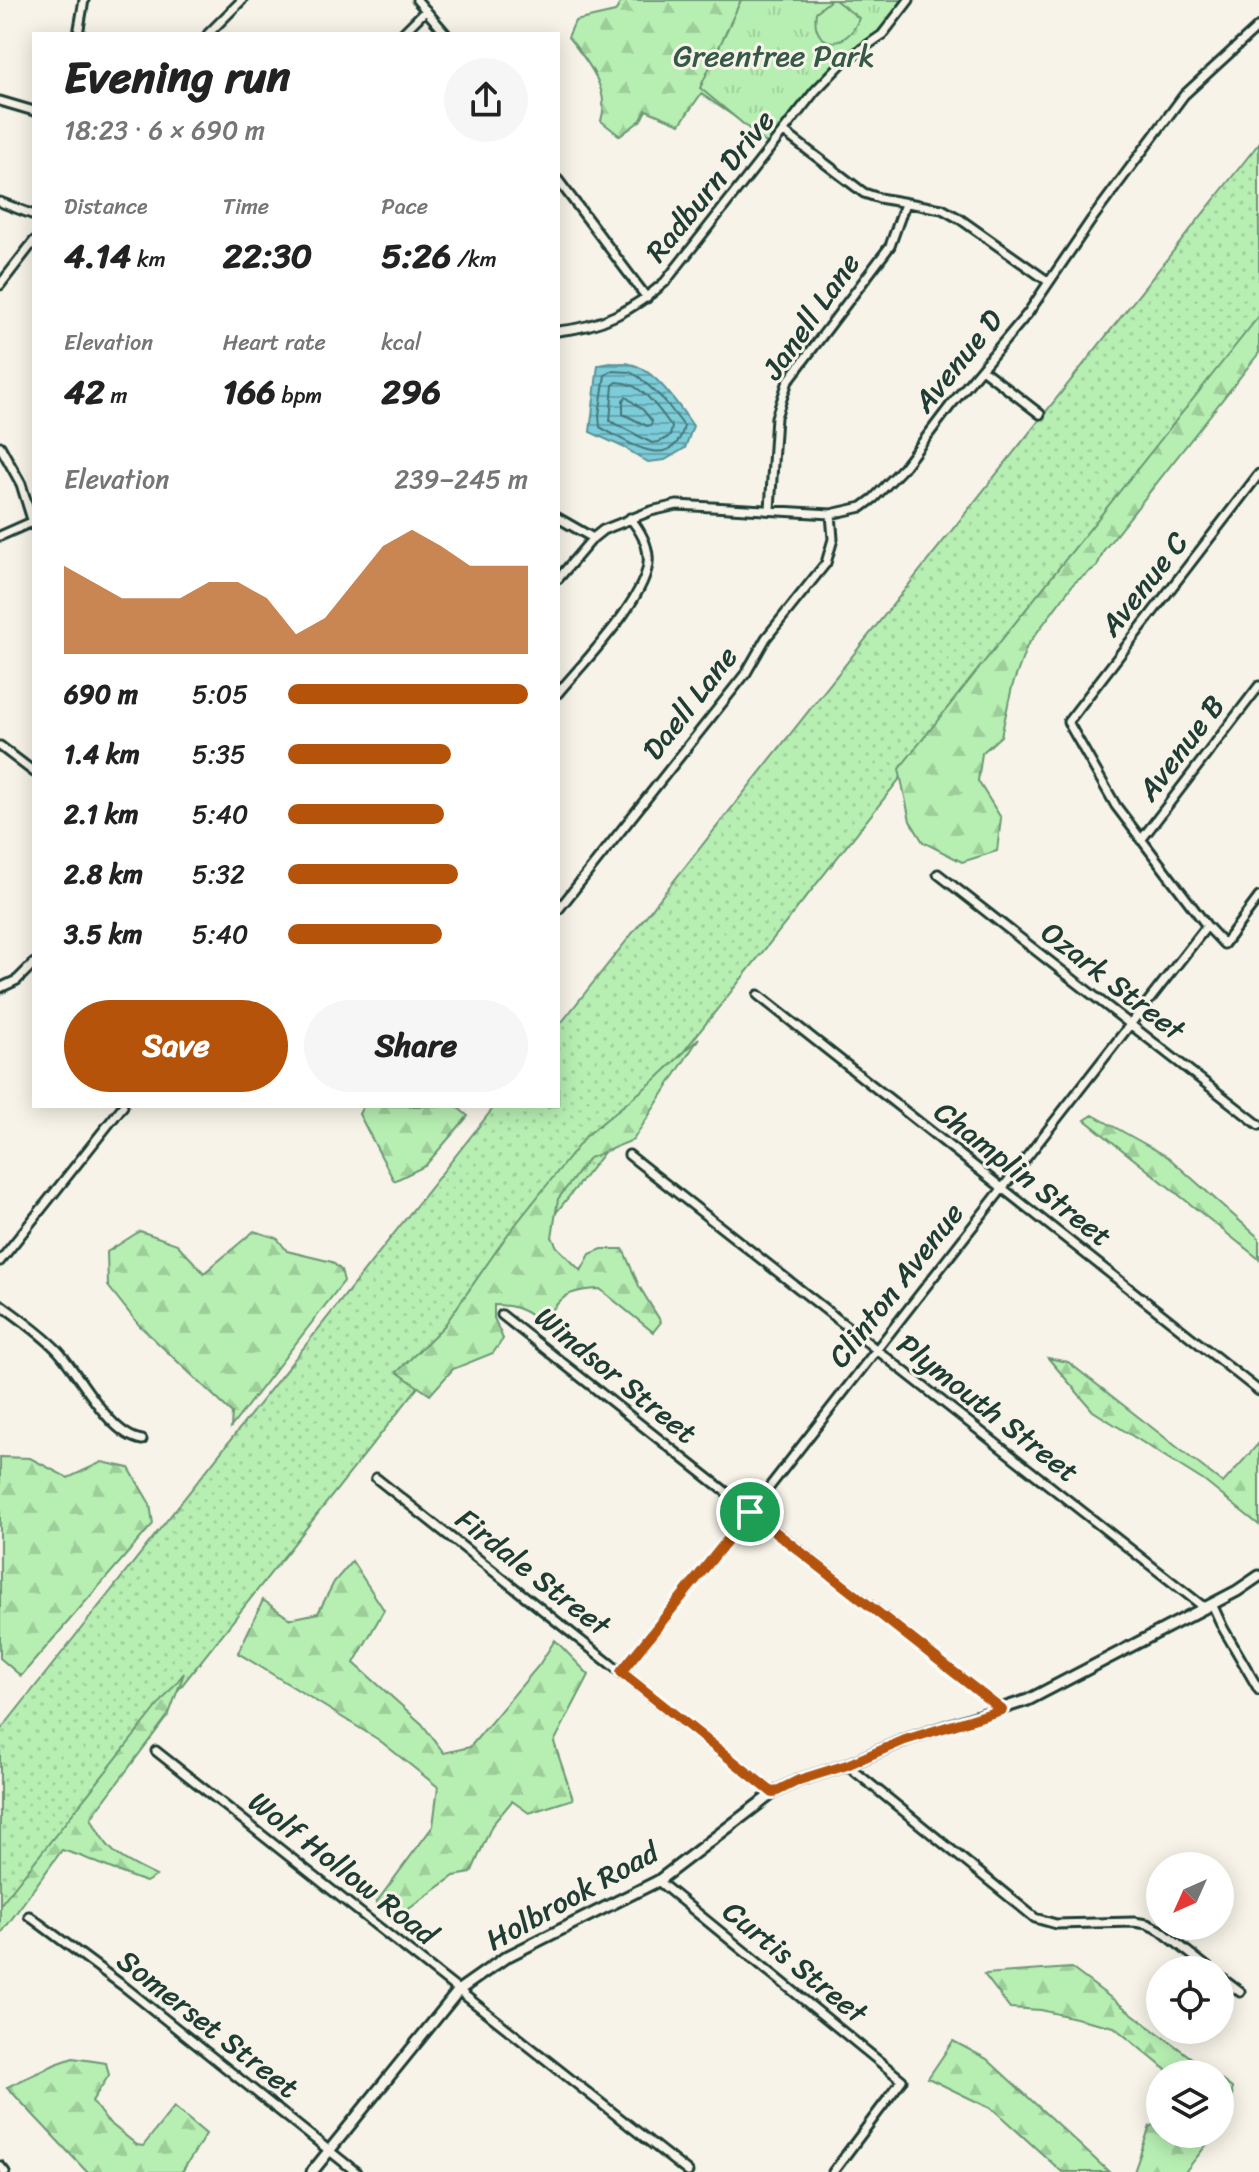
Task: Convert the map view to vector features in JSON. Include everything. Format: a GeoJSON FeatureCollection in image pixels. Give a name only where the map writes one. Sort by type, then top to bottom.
{"type":"FeatureCollection","features":[{"type":"Feature","properties":{"kind":"street"},"geometry":{"type":"LineString","coordinates":[[78,32],[84,0]]}},
{"type":"Feature","properties":{"kind":"street"},"geometry":{"type":"LineString","coordinates":[[210,32],[242,0]]}},
{"type":"Feature","properties":{"kind":"street"},"geometry":{"type":"LineString","coordinates":[[417,0],[444,32]]}},
{"type":"Feature","properties":{"kind":"street","name":"Radburn Drive"},"geometry":{"type":"LineString","coordinates":[[560,331],[599,324],[647,298],[665,282],[815,91],[843,62],[882,35],[908,0]]}},
{"type":"Feature","properties":{"kind":"street"},"geometry":{"type":"LineString","coordinates":[[404,32],[426,10]]}},
{"type":"Feature","properties":{"kind":"street","name":"Avenue D"},"geometry":{"type":"LineString","coordinates":[[593,538],[630,518],[677,505],[831,514],[862,507],[887,486],[983,370],[1184,95],[1259,26]]}},
{"type":"Feature","properties":{"kind":"street"},"geometry":{"type":"LineString","coordinates":[[0,101],[32,110]]}},
{"type":"Feature","properties":{"kind":"street"},"geometry":{"type":"LineString","coordinates":[[784,132],[864,193],[905,204],[942,209],[1049,282]]}},
{"type":"Feature","properties":{"kind":"street"},"geometry":{"type":"LineString","coordinates":[[560,183],[647,298]]}},
{"type":"Feature","properties":{"kind":"street"},"geometry":{"type":"LineString","coordinates":[[0,202],[32,214]]}},
{"type":"Feature","properties":{"kind":"street","name":"Janell Lane"},"geometry":{"type":"LineString","coordinates":[[770,509],[776,417],[788,381],[890,246],[905,204]]}},
{"type":"Feature","properties":{"kind":"street"},"geometry":{"type":"LineString","coordinates":[[0,285],[32,244]]}},
{"type":"Feature","properties":{"kind":"street"},"geometry":{"type":"LineString","coordinates":[[983,370],[1040,414]]}},
{"type":"Feature","properties":{"kind":"street"},"geometry":{"type":"LineString","coordinates":[[0,446],[21,484],[32,517]]}},
{"type":"Feature","properties":{"kind":"street","name":"Avenue C"},"geometry":{"type":"LineString","coordinates":[[1141,840],[1116,806],[1068,722],[1259,474]]}},
{"type":"Feature","properties":{"kind":"street","name":"Daell Lane"},"geometry":{"type":"LineString","coordinates":[[560,907],[746,673],[766,638],[818,574],[831,550],[831,514]]}},
{"type":"Feature","properties":{"kind":"street"},"geometry":{"type":"LineString","coordinates":[[560,691],[632,603],[645,581],[649,558],[641,531],[630,518]]}},
{"type":"Feature","properties":{"kind":"street"},"geometry":{"type":"LineString","coordinates":[[560,519],[593,538],[560,577]]}},
{"type":"Feature","properties":{"kind":"street"},"geometry":{"type":"LineString","coordinates":[[0,536],[32,524]]}},
{"type":"Feature","properties":{"kind":"street","name":"Avenue B"},"geometry":{"type":"LineString","coordinates":[[1141,840],[1259,686]]}},
{"type":"Feature","properties":{"kind":"street"},"geometry":{"type":"LineString","coordinates":[[0,746],[32,770]]}},
{"type":"Feature","properties":{"kind":"street"},"geometry":{"type":"LineString","coordinates":[[1141,840],[1224,944],[1259,897]]}},
{"type":"Feature","properties":{"kind":"street","name":"Ozark Street"},"geometry":{"type":"LineString","coordinates":[[938,874],[1259,1125]]}},
{"type":"Feature","properties":{"kind":"street","name":"Clinton Avenue"},"geometry":{"type":"LineString","coordinates":[[621,1672],[750,1512],[1207,926]]}},
{"type":"Feature","properties":{"kind":"street"},"geometry":{"type":"LineString","coordinates":[[0,988],[17,980],[32,965]]}},
{"type":"Feature","properties":{"kind":"street","name":"Champlin Street"},"geometry":{"type":"LineString","coordinates":[[758,995],[1259,1391]]}},
{"type":"Feature","properties":{"kind":"street"},"geometry":{"type":"LineString","coordinates":[[0,1261],[121,1108]]}},
{"type":"Feature","properties":{"kind":"street","name":"Plymouth Street"},"geometry":{"type":"LineString","coordinates":[[629,1155],[874,1350],[1208,1606]]}},
{"type":"Feature","properties":{"kind":"street"},"geometry":{"type":"LineString","coordinates":[[0,1304],[57,1350],[118,1429],[133,1439],[142,1440]]}},
{"type":"Feature","properties":{"kind":"street","name":"Windsor Street"},"geometry":{"type":"LineString","coordinates":[[502,1315],[1002,1710]]}},
{"type":"Feature","properties":{"kind":"street","name":"Firdale Street"},"geometry":{"type":"LineString","coordinates":[[376,1478],[773,1793]]}},
{"type":"Feature","properties":{"kind":"street","name":"Holbrook Road"},"geometry":{"type":"LineString","coordinates":[[312,2172],[459,1990],[506,1957],[658,1881],[773,1793],[905,1740],[1002,1710],[1062,1683],[1259,1576]]}},
{"type":"Feature","properties":{"kind":"street"},"geometry":{"type":"LineString","coordinates":[[1208,1606],[1259,1690]]}},
{"type":"Feature","properties":{"kind":"street","name":"Wolf Hollow Road"},"geometry":{"type":"LineString","coordinates":[[156,1751],[688,2172]]}},
{"type":"Feature","properties":{"kind":"street"},"geometry":{"type":"LineString","coordinates":[[847,1765],[1035,1918],[1056,1924],[1147,1924],[1160,1930],[1193,1956]]}},
{"type":"Feature","properties":{"kind":"street","name":"Curtis Street"},"geometry":{"type":"LineString","coordinates":[[658,1881],[902,2080],[833,2172]]}},
{"type":"Feature","properties":{"kind":"street","name":"Somerset Street"},"geometry":{"type":"LineString","coordinates":[[29,1916],[126,1988],[356,2172]]}},
{"type":"Feature","properties":{"kind":"street"},"geometry":{"type":"LineString","coordinates":[[1234,1988],[1240,1992]]}},
{"type":"Feature","properties":{"kind":"street"},"geometry":{"type":"LineString","coordinates":[[0,2166],[5,2172]]}},
{"type":"Feature","properties":{"kind":"green space"},"geometry":{"type":"Polygon","coordinates":[[[622,0],[746,0],[738,119],[701,94],[680,124],[646,110],[641,120],[620,136],[601,121],[603,98],[600,87],[568,37],[575,21],[615,12],[622,0]]]}},
{"type":"Feature","properties":{"kind":"green space","name":"Greentree Park"},"geometry":{"type":"Polygon","coordinates":[[[741,0],[903,2],[882,35],[843,63],[771,147],[700,88],[741,0]]]}},
{"type":"Feature","properties":{"kind":"green space"},"geometry":{"type":"Polygon","coordinates":[[[831,0],[859,18],[847,36],[831,42],[819,34],[816,12],[831,0]]]}},
{"type":"Feature","properties":{"kind":"green space"},"geometry":{"type":"Polygon","coordinates":[[[1259,143],[1259,325],[0,1915],[0,1731],[493,1108],[560,1108],[560,1024],[1259,143]]]}},
{"type":"Feature","properties":{"kind":"green space"},"geometry":{"type":"Polygon","coordinates":[[[1259,316],[1259,353],[1104,550],[1097,566],[1074,583],[1027,646],[1012,687],[1001,736],[982,753],[978,781],[1001,818],[997,851],[962,862],[923,842],[910,821],[899,769],[1259,316]]]}},
{"type":"Feature","properties":{"kind":"green space"},"geometry":{"type":"Polygon","coordinates":[[[699,1038],[633,1140],[589,1158],[558,1199],[552,1237],[557,1247],[581,1271],[590,1254],[602,1249],[623,1249],[639,1286],[661,1322],[653,1332],[600,1289],[579,1291],[559,1301],[542,1324],[520,1309],[494,1305],[494,1318],[503,1339],[493,1353],[453,1369],[430,1395],[397,1372],[444,1326],[508,1234],[586,1136],[656,1079],[699,1038]]]}},
{"type":"Feature","properties":{"kind":"green space"},"geometry":{"type":"Polygon","coordinates":[[[362,1108],[458,1108],[468,1116],[425,1166],[394,1181],[359,1114],[362,1108]]]}},
{"type":"Feature","properties":{"kind":"green space"},"geometry":{"type":"Polygon","coordinates":[[[1093,1115],[1168,1157],[1259,1238],[1259,1259],[1085,1120],[1093,1115]]]}},
{"type":"Feature","properties":{"kind":"green space"},"geometry":{"type":"Polygon","coordinates":[[[140,1231],[177,1244],[204,1273],[254,1231],[277,1238],[287,1251],[332,1262],[341,1270],[344,1281],[231,1427],[232,1413],[139,1325],[108,1286],[107,1252],[140,1231]]]}},
{"type":"Feature","properties":{"kind":"green space"},"geometry":{"type":"Polygon","coordinates":[[[1048,1358],[1068,1362],[1223,1483],[1259,1443],[1259,1525],[1204,1481],[1093,1411],[1048,1358]]]}},
{"type":"Feature","properties":{"kind":"green space"},"geometry":{"type":"Polygon","coordinates":[[[0,1457],[30,1458],[68,1478],[102,1462],[129,1468],[150,1504],[153,1524],[21,1676],[0,1658],[0,1457]]]}},
{"type":"Feature","properties":{"kind":"green space"},"geometry":{"type":"Polygon","coordinates":[[[352,1561],[384,1610],[354,1663],[422,1724],[444,1753],[470,1747],[539,1665],[555,1640],[589,1675],[554,1742],[573,1799],[529,1813],[512,1801],[492,1825],[471,1873],[454,1876],[399,1916],[376,1903],[433,1826],[438,1787],[379,1740],[238,1653],[263,1600],[290,1619],[318,1613],[334,1582],[352,1561]]]}},
{"type":"Feature","properties":{"kind":"green space"},"geometry":{"type":"Polygon","coordinates":[[[184,1673],[169,1714],[91,1818],[110,1848],[133,1865],[156,1876],[146,1882],[62,1850],[0,1935],[0,1905],[184,1673]]]}},
{"type":"Feature","properties":{"kind":"green space"},"geometry":{"type":"Polygon","coordinates":[[[1071,1968],[1146,2024],[1146,2044],[1173,2044],[1194,2060],[1154,2060],[1114,2027],[1041,2010],[1010,2008],[984,1974],[1071,1968]]]}},
{"type":"Feature","properties":{"kind":"green space"},"geometry":{"type":"Polygon","coordinates":[[[953,2041],[987,2059],[1109,2172],[1062,2172],[994,2110],[928,2078],[953,2041]]]}},
{"type":"Feature","properties":{"kind":"green space"},"geometry":{"type":"Polygon","coordinates":[[[73,2058],[106,2063],[109,2075],[92,2101],[106,2120],[137,2145],[143,2146],[174,2107],[206,2134],[182,2172],[87,2172],[7,2087],[73,2058]]]}},
{"type":"Feature","properties":{"kind":"green space"},"geometry":{"type":"Polygon","coordinates":[[[1146,2138],[1146,2148],[1204,2148],[1185,2172],[1134,2172],[1146,2138]]]}},
{"type":"Feature","properties":{"kind":"water"},"geometry":{"type":"Polygon","coordinates":[[[628,363],[639,367],[666,389],[693,426],[685,448],[665,460],[648,462],[590,432],[598,365],[628,363]]]}},
{"type":"Feature","properties":{"kind":"route"},"geometry":{"type":"LineString","coordinates":[[750,1512],[1002,1710],[905,1740],[773,1793],[621,1672],[750,1512]]}}]}
